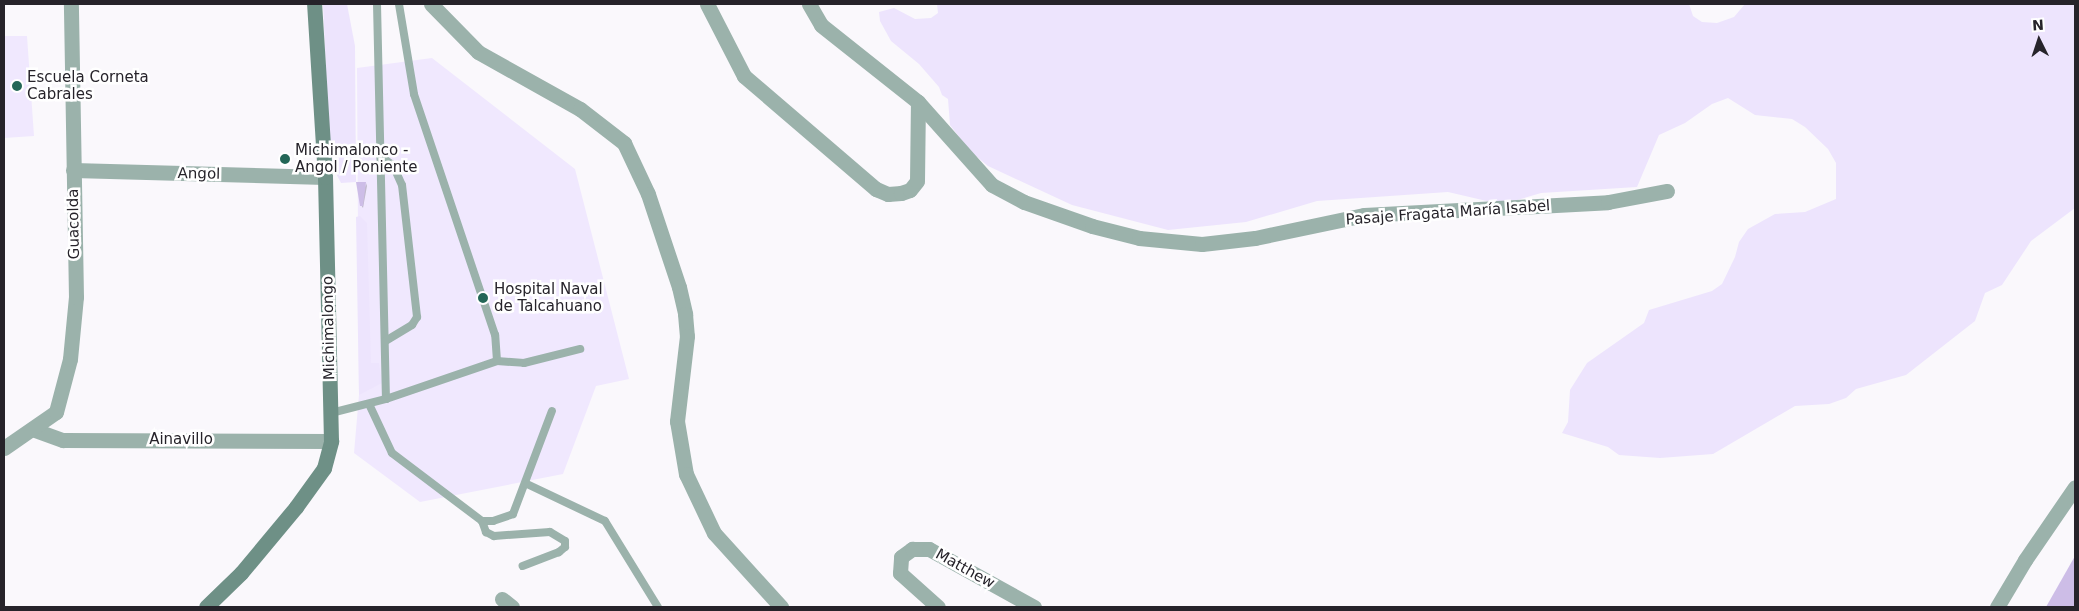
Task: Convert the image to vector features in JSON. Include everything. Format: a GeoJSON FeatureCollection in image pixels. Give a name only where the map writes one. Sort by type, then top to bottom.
{"type":"FeatureCollection","features":[{"type":"Feature","properties":{"kind":"main road","name":"Michimalongo"},"geometry":{"type":"LineString","coordinates":[[206,607],[241,573],[296,507],[324,468],[332,441],[325,177],[314,4]]}},
{"type":"Feature","properties":{"kind":"street","name":"Guacolda"},"geometry":{"type":"LineString","coordinates":[[4,448],[56,412],[70,359],[76,297],[71,4]]}},
{"type":"Feature","properties":{"kind":"street"},"geometry":{"type":"LineString","coordinates":[[431,4],[478,52],[580,109],[624,143],[648,194],[679,286],[685,314],[687,336],[677,421],[686,474],[714,533],[781,607]]}},
{"type":"Feature","properties":{"kind":"street"},"geometry":{"type":"LineString","coordinates":[[707,4],[744,76],[876,189],[888,194],[910,190],[917,182],[918,102]]}},
{"type":"Feature","properties":{"kind":"street","name":"Pasaje Fragata María Isabel"},"geometry":{"type":"LineString","coordinates":[[809,4],[821,25],[918,102],[992,185],[1024,202],[1092,226],[1139,238],[1202,244],[1255,238],[1364,215],[1608,202],[1667,191]]}},
{"type":"Feature","properties":{"kind":"street","name":"Angol"},"geometry":{"type":"LineString","coordinates":[[73,170],[325,177]]}},
{"type":"Feature","properties":{"kind":"street","name":"Ainavillo"},"geometry":{"type":"LineString","coordinates":[[32,429],[63,440],[332,441]]}},
{"type":"Feature","properties":{"kind":"street"},"geometry":{"type":"LineString","coordinates":[[1997,607],[2025,560],[2075,487]]}},
{"type":"Feature","properties":{"kind":"street","name":"Matthew"},"geometry":{"type":"LineString","coordinates":[[938,607],[900,573],[901,557],[912,549],[929,549],[1034,607]]}},
{"type":"Feature","properties":{"kind":"lane"},"geometry":{"type":"LineString","coordinates":[[377,4],[386,400]]}},
{"type":"Feature","properties":{"kind":"lane"},"geometry":{"type":"LineString","coordinates":[[399,4],[414,94],[495,335],[497,361]]}},
{"type":"Feature","properties":{"kind":"lane"},"geometry":{"type":"LineString","coordinates":[[380,156],[393,165],[402,185],[417,318],[412,325],[385,341]]}},
{"type":"Feature","properties":{"kind":"lane"},"geometry":{"type":"LineString","coordinates":[[331,413],[386,400],[497,361],[524,363],[580,349]]}},
{"type":"Feature","properties":{"kind":"lane"},"geometry":{"type":"LineString","coordinates":[[370,404],[392,453],[482,521],[486,532],[494,536],[550,532],[566,541],[565,546],[559,552],[524,566]]}},
{"type":"Feature","properties":{"kind":"lane"},"geometry":{"type":"LineString","coordinates":[[482,521],[493,521],[513,514],[526,484],[552,410]]}},
{"type":"Feature","properties":{"kind":"lane"},"geometry":{"type":"LineString","coordinates":[[526,484],[605,521],[658,607]]}},
{"type":"Feature","properties":{"kind":"shaded area"},"geometry":{"type":"Polygon","coordinates":[[[323,4],[347,4],[355,46],[356,182],[341,183],[330,162],[323,4]]]}},
{"type":"Feature","properties":{"kind":"shaded area"},"geometry":{"type":"Polygon","coordinates":[[[937,4],[1689,4],[1693,16],[1702,22],[1717,23],[1734,17],[1745,4],[2075,4],[2075,208],[2031,241],[2002,285],[1985,293],[1975,321],[1906,375],[1856,389],[1846,398],[1829,404],[1795,406],[1713,454],[1660,458],[1619,455],[1608,447],[1562,433],[1568,422],[1570,390],[1587,363],[1644,323],[1649,310],[1712,291],[1722,284],[1735,257],[1739,242],[1748,229],[1775,214],[1805,212],[1836,199],[1836,163],[1828,149],[1805,127],[1792,119],[1755,115],[1728,98],[1712,104],[1685,123],[1659,135],[1637,187],[1541,193],[1517,200],[1491,202],[1448,192],[1317,201],[1246,222],[1168,230],[1072,205],[988,166],[970,151],[950,125],[948,99],[942,95],[939,87],[919,64],[891,41],[880,21],[879,12],[894,8],[915,19],[931,18],[938,13],[937,4]]]}},
{"type":"Feature","properties":{"kind":"shaded area","name":"Escuela Corneta Cabrales"},"geometry":{"type":"Polygon","coordinates":[[[4,36],[27,36],[34,136],[4,138],[4,36]]]}},
{"type":"Feature","properties":{"kind":"shaded area","name":"Hospital Naval de Talcahuano"},"geometry":{"type":"Polygon","coordinates":[[[432,58],[575,169],[629,379],[596,386],[563,474],[420,502],[354,453],[359,395],[357,68],[432,58]]]}},
{"type":"Feature","properties":{"kind":"shaded area"},"geometry":{"type":"Polygon","coordinates":[[[360,216],[367,223],[371,363],[379,363],[382,383],[359,395],[356,217],[360,216]]]}},
{"type":"Feature","properties":{"kind":"building"},"geometry":{"type":"Polygon","coordinates":[[[356,182],[366,182],[363,206],[360,206],[356,182]]]}},
{"type":"Feature","properties":{"kind":"building"},"geometry":{"type":"Polygon","coordinates":[[[2075,556],[2075,607],[2046,607],[2075,556]]]}},
{"type":"Feature","properties":{"kind":"place","name":"Escuela Corneta Cabrales"},"geometry":{"type":"Point","coordinates":[17,86]}},
{"type":"Feature","properties":{"kind":"place","name":"Michimalonco - Angol / Poniente"},"geometry":{"type":"Point","coordinates":[285,159]}},
{"type":"Feature","properties":{"kind":"place","name":"Hospital Naval de Talcahuano"},"geometry":{"type":"Point","coordinates":[483,298]}}]}
